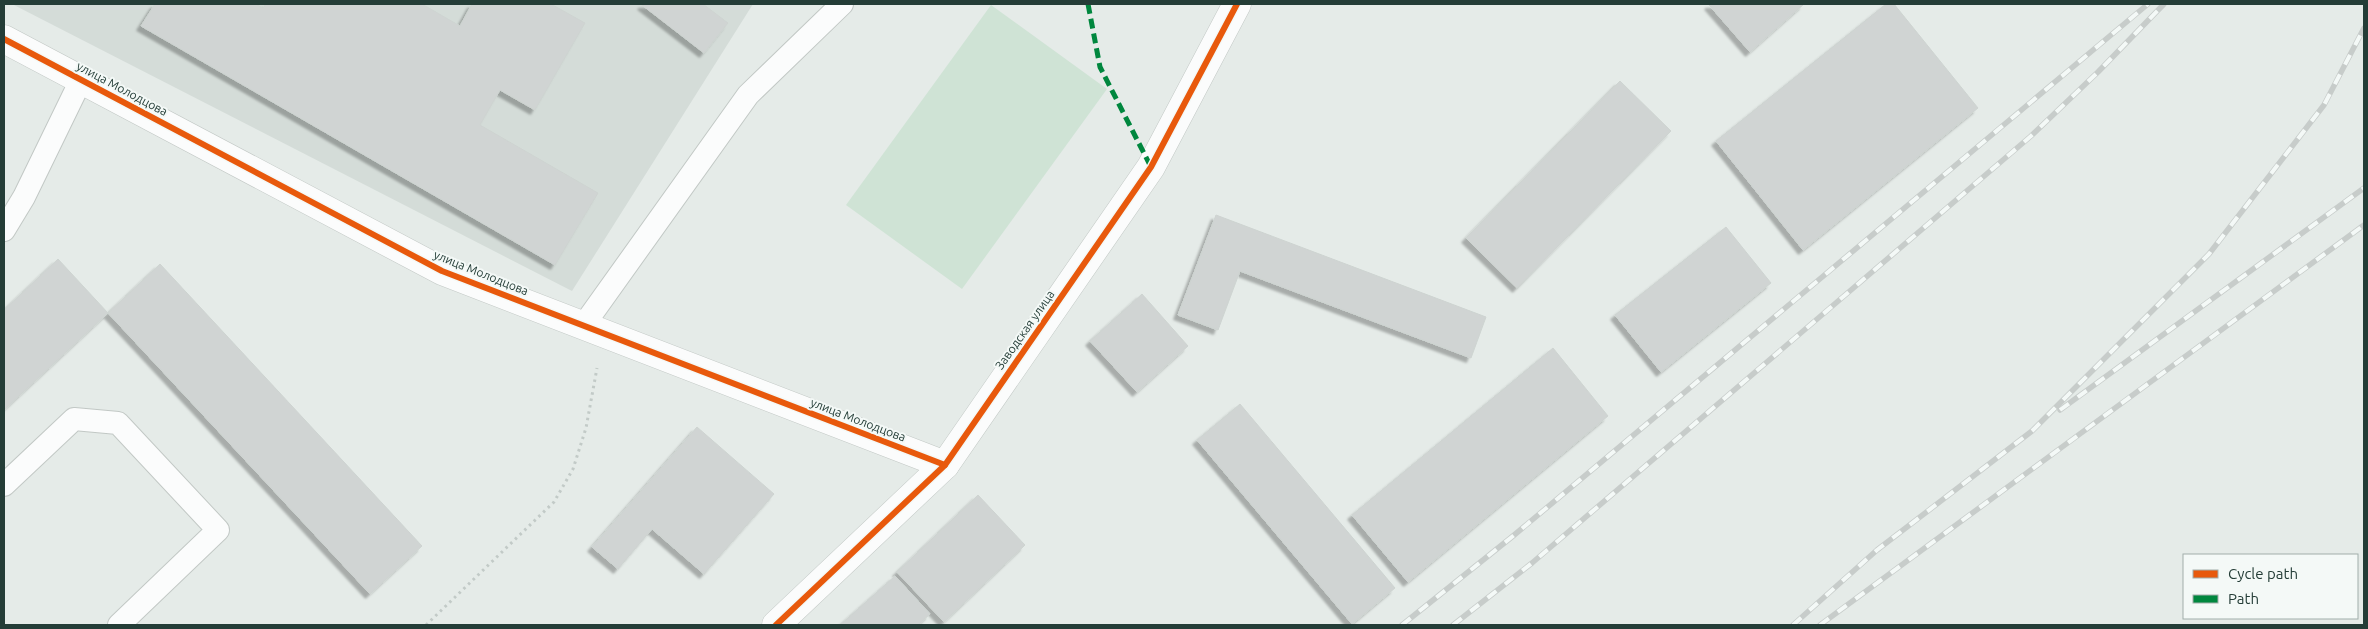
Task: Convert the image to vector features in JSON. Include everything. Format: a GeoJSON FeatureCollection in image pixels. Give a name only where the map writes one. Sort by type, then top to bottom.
{"type":"FeatureCollection","features":[{"type":"Feature","properties":{"kind":"street","name":"Заводская улица"},"geometry":{"type":"LineString","coordinates":[[776,625],[945,466],[1151,167],[1237,4]]}},
{"type":"Feature","properties":{"kind":"street","name":"улица Молодцова"},"geometry":{"type":"LineString","coordinates":[[4,39],[442,271],[945,466]]}},
{"type":"Feature","properties":{"kind":"lane"},"geometry":{"type":"LineString","coordinates":[[593,330],[748,95],[842,4]]}},
{"type":"Feature","properties":{"kind":"lane"},"geometry":{"type":"LineString","coordinates":[[4,230],[24,197],[81,80]]}},
{"type":"Feature","properties":{"kind":"lane"},"geometry":{"type":"LineString","coordinates":[[4,485],[74,419],[118,424],[218,530],[119,625]]}},
{"type":"Feature","properties":{"kind":"path"},"geometry":{"type":"LineString","coordinates":[[426,625],[554,502],[573,469],[586,428],[593,330]]}},
{"type":"Feature","properties":{"kind":"shaded area"},"geometry":{"type":"Polygon","coordinates":[[[12,4],[753,4],[572,291],[12,4]]]}},
{"type":"Feature","properties":{"kind":"green space"},"geometry":{"type":"Polygon","coordinates":[[[991,5],[1107,89],[962,289],[846,205],[991,5]]]}},
{"type":"Feature","properties":{"kind":"building"},"geometry":{"type":"Polygon","coordinates":[[[155,4],[256,4],[263,8],[266,4],[422,4],[460,26],[472,4],[551,4],[585,23],[535,110],[500,90],[480,125],[598,193],[555,265],[141,26],[155,4]]]}},
{"type":"Feature","properties":{"kind":"building"},"geometry":{"type":"Polygon","coordinates":[[[643,4],[703,4],[728,23],[704,53],[643,4]]]}},
{"type":"Feature","properties":{"kind":"building"},"geometry":{"type":"Polygon","coordinates":[[[1710,4],[1804,4],[1750,52],[1710,4]]]}},
{"type":"Feature","properties":{"kind":"building"},"geometry":{"type":"Polygon","coordinates":[[[1886,4],[1894,4],[1978,108],[1803,250],[1716,141],[1886,4]]]}},
{"type":"Feature","properties":{"kind":"building"},"geometry":{"type":"Polygon","coordinates":[[[1620,81],[1671,131],[1517,288],[1466,238],[1620,81]]]}},
{"type":"Feature","properties":{"kind":"building"},"geometry":{"type":"Polygon","coordinates":[[[1216,215],[1486,317],[1471,358],[1240,271],[1218,330],[1178,315],[1216,215]]]}},
{"type":"Feature","properties":{"kind":"building"},"geometry":{"type":"Polygon","coordinates":[[[1726,227],[1771,283],[1661,372],[1615,315],[1726,227]]]}},
{"type":"Feature","properties":{"kind":"building"},"geometry":{"type":"Polygon","coordinates":[[[58,259],[108,313],[4,410],[4,310],[58,259]]]}},
{"type":"Feature","properties":{"kind":"building"},"geometry":{"type":"Polygon","coordinates":[[[160,264],[422,546],[370,594],[108,313],[160,264]]]}},
{"type":"Feature","properties":{"kind":"building"},"geometry":{"type":"Polygon","coordinates":[[[1142,294],[1188,346],[1137,392],[1090,341],[1142,294]]]}},
{"type":"Feature","properties":{"kind":"building"},"geometry":{"type":"Polygon","coordinates":[[[1553,348],[1608,416],[1408,582],[1352,515],[1553,348]]]}},
{"type":"Feature","properties":{"kind":"building"},"geometry":{"type":"Polygon","coordinates":[[[1240,404],[1395,588],[1352,624],[1197,440],[1240,404]]]}},
{"type":"Feature","properties":{"kind":"building"},"geometry":{"type":"Polygon","coordinates":[[[697,427],[774,494],[704,574],[652,529],[618,569],[592,547],[697,427]]]}},
{"type":"Feature","properties":{"kind":"building"},"geometry":{"type":"Polygon","coordinates":[[[978,495],[1025,545],[944,622],[897,572],[978,495]]]}},
{"type":"Feature","properties":{"kind":"building"},"geometry":{"type":"Polygon","coordinates":[[[895,576],[930,614],[918,625],[840,625],[895,576]]]}},
{"type":"Feature","properties":{"kind":"railway"},"geometry":{"type":"LineString","coordinates":[[1402,625],[1513,536],[2148,4]]}},
{"type":"Feature","properties":{"kind":"railway"},"geometry":{"type":"LineString","coordinates":[[1453,625],[1532,563],[2031,136],[2098,72],[2164,4]]}},
{"type":"Feature","properties":{"kind":"railway"},"geometry":{"type":"LineString","coordinates":[[1793,625],[1877,550],[2032,431],[2209,254],[2324,105],[2364,28]]}},
{"type":"Feature","properties":{"kind":"railway"},"geometry":{"type":"LineString","coordinates":[[2060,410],[2364,188]]}},
{"type":"Feature","properties":{"kind":"railway"},"geometry":{"type":"LineString","coordinates":[[1820,625],[2364,225]]}},
{"type":"Feature","properties":{"kind":"marked path"},"geometry":{"type":"LineString","coordinates":[[1088,4],[1100,67],[1151,167]]}},
{"type":"Feature","properties":{"kind":"cycle path"},"geometry":{"type":"LineString","coordinates":[[776,625],[945,465],[1151,167],[1237,4]]}},
{"type":"Feature","properties":{"kind":"cycle path"},"geometry":{"type":"LineString","coordinates":[[4,39],[442,271],[945,465]]}}]}
